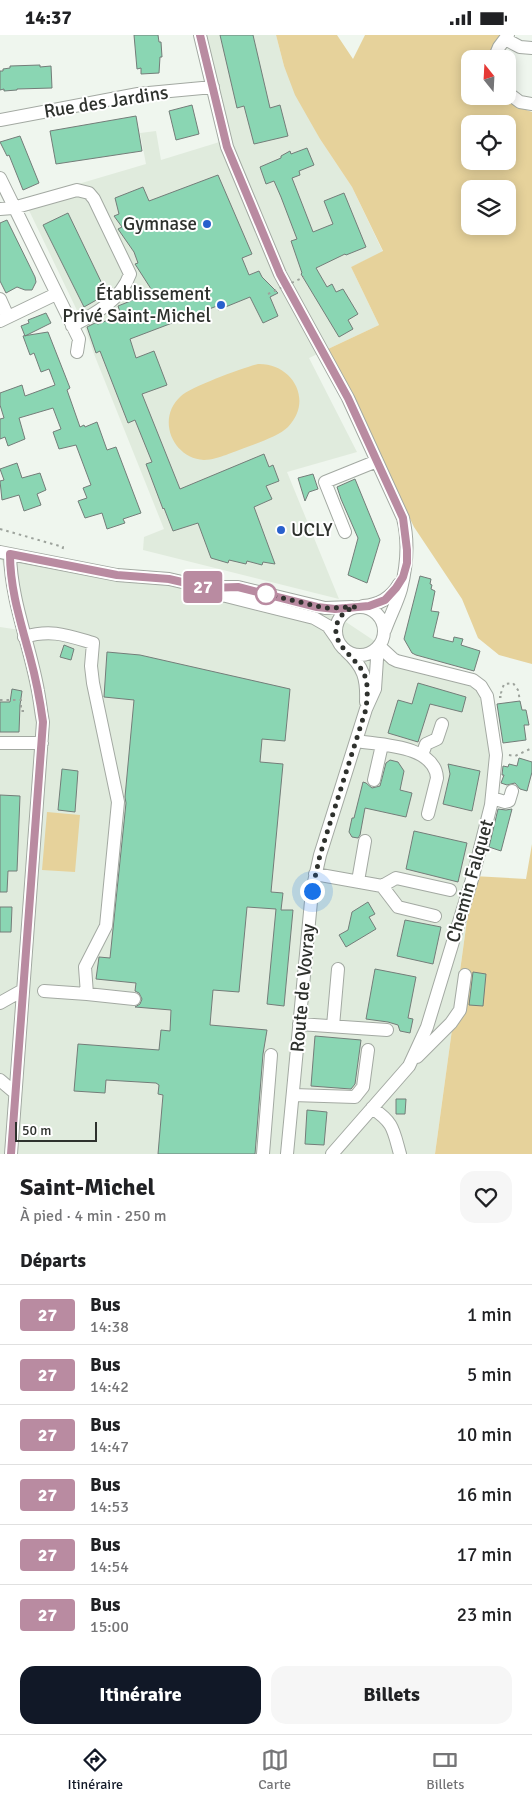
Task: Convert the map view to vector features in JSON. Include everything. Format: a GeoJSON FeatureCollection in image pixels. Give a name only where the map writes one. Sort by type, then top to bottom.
{"type":"FeatureCollection","features":[{"type":"Feature","properties":{"kind":"street"},"geometry":{"type":"LineString","coordinates":[[11,1154],[14,1092],[43,722],[38,690],[5,576],[5,553],[117,575],[169,579],[208,588],[226,596],[314,618],[328,626],[346,651],[357,655],[370,654],[380,646],[384,639],[385,630],[401,590],[407,563],[406,529],[403,518],[348,398],[280,274],[227,147],[200,35]]}},
{"type":"Feature","properties":{"kind":"street"},"geometry":{"type":"LineString","coordinates":[[497,50],[506,37],[520,47],[532,48]]}},
{"type":"Feature","properties":{"kind":"street","name":"Rue des Jardins"},"geometry":{"type":"LineString","coordinates":[[0,119],[138,94],[212,87]]}},
{"type":"Feature","properties":{"kind":"street"},"geometry":{"type":"LineString","coordinates":[[516,99],[520,102],[532,104]]}},
{"type":"Feature","properties":{"kind":"street"},"geometry":{"type":"LineString","coordinates":[[0,179],[6,208],[56,293],[79,339],[77,352]]}},
{"type":"Feature","properties":{"kind":"street"},"geometry":{"type":"LineString","coordinates":[[6,208],[77,190],[89,193],[94,199],[130,274],[117,297],[88,318],[72,326]]}},
{"type":"Feature","properties":{"kind":"street"},"geometry":{"type":"LineString","coordinates":[[0,299],[4,319],[56,293]]}},
{"type":"Feature","properties":{"kind":"street"},"geometry":{"type":"LineString","coordinates":[[345,531],[325,482],[377,461]]}},
{"type":"Feature","properties":{"kind":"street"},"geometry":{"type":"LineString","coordinates":[[208,588],[238,587],[325,608],[359,607],[378,604],[385,600],[403,577]]}},
{"type":"Feature","properties":{"kind":"street"},"geometry":{"type":"LineString","coordinates":[[337,639],[336,632],[340,618],[344,613],[359,607],[375,611],[380,616],[385,630]]}},
{"type":"Feature","properties":{"kind":"street"},"geometry":{"type":"LineString","coordinates":[[24,637],[54,632],[93,643],[91,666],[93,683],[118,802],[106,926],[85,967],[87,994]]}},
{"type":"Feature","properties":{"kind":"street","name":"Route de Vovray"},"geometry":{"type":"LineString","coordinates":[[287,1154],[312,891],[320,855],[366,709],[375,689],[380,646]]}},
{"type":"Feature","properties":{"kind":"street","name":"Chemin Falquet"},"geometry":{"type":"LineString","coordinates":[[332,1154],[408,1066],[427,1027],[473,876],[492,798],[496,755],[487,696],[481,686],[473,681],[397,661],[380,646]]}},
{"type":"Feature","properties":{"kind":"street","name":"Route de Vovray"},"geometry":{"type":"LineString","coordinates":[[346,651],[358,663],[366,680],[366,709]]}},
{"type":"Feature","properties":{"kind":"street"},"geometry":{"type":"LineString","coordinates":[[422,755],[426,744],[437,739],[442,724]]}},
{"type":"Feature","properties":{"kind":"street"},"geometry":{"type":"LineString","coordinates":[[356,741],[409,749],[429,760],[436,772],[437,778],[428,814]]}},
{"type":"Feature","properties":{"kind":"street"},"geometry":{"type":"LineString","coordinates":[[0,743],[42,743]]}},
{"type":"Feature","properties":{"kind":"street"},"geometry":{"type":"LineString","coordinates":[[374,780],[382,745]]}},
{"type":"Feature","properties":{"kind":"street"},"geometry":{"type":"LineString","coordinates":[[492,798],[506,802],[509,801],[512,791]]}},
{"type":"Feature","properties":{"kind":"street"},"geometry":{"type":"LineString","coordinates":[[358,881],[365,841]]}},
{"type":"Feature","properties":{"kind":"street"},"geometry":{"type":"LineString","coordinates":[[316,874],[382,886],[398,907],[435,916]]}},
{"type":"Feature","properties":{"kind":"street"},"geometry":{"type":"LineString","coordinates":[[382,886],[396,878],[450,890]]}},
{"type":"Feature","properties":{"kind":"street"},"geometry":{"type":"LineString","coordinates":[[333,1026],[338,969]]}},
{"type":"Feature","properties":{"kind":"street"},"geometry":{"type":"LineString","coordinates":[[408,1066],[450,1023],[460,1010],[465,975]]}},
{"type":"Feature","properties":{"kind":"street"},"geometry":{"type":"LineString","coordinates":[[0,1003],[23,990]]}},
{"type":"Feature","properties":{"kind":"street"},"geometry":{"type":"LineString","coordinates":[[44,991],[134,999]]}},
{"type":"Feature","properties":{"kind":"street"},"geometry":{"type":"LineString","coordinates":[[299,1024],[387,1030]]}},
{"type":"Feature","properties":{"kind":"street"},"geometry":{"type":"LineString","coordinates":[[293,1095],[355,1097],[363,1087],[368,1050]]}},
{"type":"Feature","properties":{"kind":"street"},"geometry":{"type":"LineString","coordinates":[[263,1154],[271,1055]]}},
{"type":"Feature","properties":{"kind":"street"},"geometry":{"type":"LineString","coordinates":[[0,1081],[14,1092]]}},
{"type":"Feature","properties":{"kind":"street"},"geometry":{"type":"LineString","coordinates":[[372,1108],[386,1117],[391,1123],[400,1154]]}},
{"type":"Feature","properties":{"kind":"path"},"geometry":{"type":"LineString","coordinates":[[268,294],[304,277]]}},
{"type":"Feature","properties":{"kind":"path"},"geometry":{"type":"LineString","coordinates":[[0,529],[63,547]]}},
{"type":"Feature","properties":{"kind":"path"},"geometry":{"type":"LineString","coordinates":[[502,697],[501,693],[504,684],[513,683],[518,690],[520,701]]}},
{"type":"Feature","properties":{"kind":"path"},"geometry":{"type":"LineString","coordinates":[[0,700],[21,700],[21,711],[28,711]]}},
{"type":"Feature","properties":{"kind":"path"},"geometry":{"type":"LineString","coordinates":[[496,755],[515,756],[532,748]]}},
{"type":"Feature","properties":{"kind":"shaded area","name":"Établissement Privé Saint-Michel"},"geometry":{"type":"Polygon","coordinates":[[[200,35],[276,35],[284,66],[320,139],[352,187],[383,252],[351,267],[379,325],[309,358],[357,452],[287,472],[339,599],[143,550],[144,537],[164,529],[84,325],[24,200],[146,164],[140,133],[156,131],[161,160],[226,140],[200,35]]]}},
{"type":"Feature","properties":{"kind":"shaded area"},"geometry":{"type":"Polygon","coordinates":[[[276,35],[337,35],[353,59],[365,35],[503,35],[495,50],[461,50],[461,105],[514,105],[532,112],[532,664],[499,655],[478,638],[462,599],[414,527],[328,349],[379,325],[351,267],[383,251],[352,187],[320,139],[295,95],[284,66],[276,35]]]}},
{"type":"Feature","properties":{"kind":"shaded area"},"geometry":{"type":"Polygon","coordinates":[[[258,364],[270,365],[281,370],[296,385],[299,395],[299,406],[296,417],[288,427],[268,439],[213,459],[193,458],[183,452],[176,445],[171,435],[169,425],[173,405],[187,392],[258,364]]]}},
{"type":"Feature","properties":{"kind":"shaded area"},"geometry":{"type":"Polygon","coordinates":[[[0,554],[76,567],[266,594],[340,618],[391,652],[397,661],[479,684],[496,755],[473,876],[435,1154],[0,1154],[0,627],[20,630],[18,614],[0,554]]]}},
{"type":"Feature","properties":{"kind":"shaded area"},"geometry":{"type":"Polygon","coordinates":[[[47,812],[80,815],[75,872],[42,870],[47,812]]]}},
{"type":"Feature","properties":{"kind":"shaded area"},"geometry":{"type":"Polygon","coordinates":[[[532,844],[532,1154],[435,1154],[473,876],[526,879],[532,844]]]}},
{"type":"Feature","properties":{"kind":"building"},"geometry":{"type":"Polygon","coordinates":[[[134,35],[158,35],[159,42],[161,42],[162,57],[160,57],[159,73],[141,74],[141,68],[137,69],[134,35]]]}},
{"type":"Feature","properties":{"kind":"building"},"geometry":{"type":"Polygon","coordinates":[[[220,35],[253,35],[270,108],[280,105],[288,136],[254,144],[244,106],[237,108],[220,35]]]}},
{"type":"Feature","properties":{"kind":"building"},"geometry":{"type":"Polygon","coordinates":[[[40,65],[40,67],[51,66],[52,88],[0,90],[0,71],[3,71],[3,69],[10,68],[10,66],[40,65]]]}},
{"type":"Feature","properties":{"kind":"building"},"geometry":{"type":"Polygon","coordinates":[[[192,105],[199,134],[176,140],[169,111],[192,105]]]}},
{"type":"Feature","properties":{"kind":"building"},"geometry":{"type":"Polygon","coordinates":[[[136,116],[142,151],[56,164],[50,131],[136,116]]]}},
{"type":"Feature","properties":{"kind":"building"},"geometry":{"type":"Polygon","coordinates":[[[20,136],[39,183],[23,190],[9,155],[7,156],[0,142],[20,136]]]}},
{"type":"Feature","properties":{"kind":"building"},"geometry":{"type":"Polygon","coordinates":[[[307,148],[314,165],[299,171],[300,175],[292,178],[313,232],[333,224],[324,201],[344,193],[366,247],[345,254],[316,268],[327,287],[332,284],[336,292],[343,289],[358,314],[348,320],[353,329],[339,337],[301,274],[291,241],[297,239],[281,197],[274,181],[266,184],[260,167],[281,158],[281,156],[290,151],[291,154],[307,148]]]}},
{"type":"Feature","properties":{"kind":"building"},"geometry":{"type":"Polygon","coordinates":[[[218,175],[252,254],[242,258],[249,275],[259,271],[262,277],[278,293],[270,297],[278,316],[263,323],[250,297],[218,310],[217,306],[130,339],[136,358],[154,351],[167,385],[142,394],[180,489],[264,454],[269,467],[273,465],[279,481],[266,486],[272,499],[254,507],[275,564],[263,562],[262,565],[247,561],[246,564],[229,560],[228,563],[211,558],[198,523],[173,531],[146,464],[152,462],[135,420],[128,423],[100,351],[96,353],[87,327],[121,315],[118,306],[153,292],[135,264],[138,263],[134,252],[118,229],[122,227],[114,216],[119,214],[115,198],[143,187],[149,201],[218,175]]]}},
{"type":"Feature","properties":{"kind":"building"},"geometry":{"type":"Polygon","coordinates":[[[68,213],[107,294],[84,307],[43,225],[68,213]]]}},
{"type":"Feature","properties":{"kind":"building"},"geometry":{"type":"Polygon","coordinates":[[[7,220],[35,277],[36,282],[32,290],[17,287],[6,293],[0,281],[0,223],[7,220]]]}},
{"type":"Feature","properties":{"kind":"building"},"geometry":{"type":"Polygon","coordinates":[[[46,313],[51,323],[25,336],[21,326],[29,323],[28,320],[46,313]]]}},
{"type":"Feature","properties":{"kind":"building"},"geometry":{"type":"Polygon","coordinates":[[[48,332],[70,388],[67,390],[80,427],[97,422],[107,450],[116,447],[141,513],[123,519],[125,523],[107,529],[102,513],[85,518],[78,501],[87,498],[83,488],[91,485],[76,445],[59,449],[53,432],[61,429],[53,408],[19,418],[25,439],[8,446],[5,437],[0,439],[0,419],[4,418],[0,405],[0,393],[22,385],[25,396],[55,385],[49,369],[41,372],[34,353],[30,355],[23,336],[48,332]]]}},
{"type":"Feature","properties":{"kind":"building"},"geometry":{"type":"Polygon","coordinates":[[[17,463],[22,478],[40,473],[46,490],[37,494],[41,505],[24,511],[19,495],[2,500],[0,481],[4,480],[0,469],[17,463]]]}},
{"type":"Feature","properties":{"kind":"building"},"geometry":{"type":"Polygon","coordinates":[[[313,474],[318,489],[309,492],[305,501],[298,478],[313,474]]]}},
{"type":"Feature","properties":{"kind":"building"},"geometry":{"type":"Polygon","coordinates":[[[355,479],[380,540],[367,583],[348,575],[358,538],[337,487],[355,479]]]}},
{"type":"Feature","properties":{"kind":"building"},"geometry":{"type":"Polygon","coordinates":[[[420,576],[431,579],[431,589],[435,591],[431,611],[439,612],[433,637],[453,642],[454,637],[463,639],[461,645],[480,651],[474,671],[416,655],[412,653],[404,639],[420,576]]]}},
{"type":"Feature","properties":{"kind":"building"},"geometry":{"type":"Polygon","coordinates":[[[64,645],[74,649],[71,660],[60,657],[64,645]]]}},
{"type":"Feature","properties":{"kind":"building"},"geometry":{"type":"Polygon","coordinates":[[[107,652],[140,655],[290,689],[285,741],[262,739],[260,762],[283,764],[271,892],[283,893],[281,910],[293,910],[284,1006],[267,1004],[276,909],[247,907],[239,992],[213,990],[210,1025],[267,1030],[263,1054],[255,1154],[158,1154],[163,1095],[158,1094],[159,1085],[156,1083],[106,1080],[105,1093],[74,1091],[78,1044],[159,1050],[161,1030],[170,1031],[171,1010],[135,1007],[140,1004],[142,999],[139,993],[135,991],[136,983],[96,979],[99,957],[110,958],[126,803],[134,700],[104,697],[107,652]]]}},
{"type":"Feature","properties":{"kind":"building"},"geometry":{"type":"Polygon","coordinates":[[[418,683],[466,697],[462,712],[430,704],[418,742],[388,733],[398,700],[412,704],[418,683]]]}},
{"type":"Feature","properties":{"kind":"building"},"geometry":{"type":"Polygon","coordinates":[[[12,689],[22,691],[19,732],[0,732],[0,702],[10,702],[12,689]]]}},
{"type":"Feature","properties":{"kind":"building"},"geometry":{"type":"Polygon","coordinates":[[[520,701],[522,710],[526,710],[529,725],[524,725],[526,740],[503,743],[497,704],[520,701]]]}},
{"type":"Feature","properties":{"kind":"building"},"geometry":{"type":"Polygon","coordinates":[[[519,758],[532,762],[532,772],[527,791],[520,789],[515,783],[507,785],[501,783],[504,775],[502,775],[503,766],[508,767],[509,764],[517,766],[519,758]]]}},
{"type":"Feature","properties":{"kind":"building"},"geometry":{"type":"Polygon","coordinates":[[[390,760],[398,762],[404,771],[400,790],[412,793],[406,817],[365,808],[360,835],[358,838],[352,837],[349,832],[363,782],[372,788],[380,786],[386,763],[390,760]]]}},
{"type":"Feature","properties":{"kind":"building"},"geometry":{"type":"Polygon","coordinates":[[[448,764],[480,771],[472,811],[443,804],[450,774],[448,764]]]}},
{"type":"Feature","properties":{"kind":"building"},"geometry":{"type":"Polygon","coordinates":[[[62,769],[78,771],[75,812],[58,810],[62,769]]]}},
{"type":"Feature","properties":{"kind":"building"},"geometry":{"type":"Polygon","coordinates":[[[0,795],[20,796],[17,871],[8,871],[7,892],[0,892],[0,795]]]}},
{"type":"Feature","properties":{"kind":"building"},"geometry":{"type":"Polygon","coordinates":[[[498,809],[512,809],[501,851],[489,847],[498,809]]]}},
{"type":"Feature","properties":{"kind":"building"},"geometry":{"type":"Polygon","coordinates":[[[414,831],[467,843],[458,882],[406,869],[414,831]]]}},
{"type":"Feature","properties":{"kind":"building"},"geometry":{"type":"Polygon","coordinates":[[[368,902],[375,914],[369,917],[376,929],[346,947],[339,935],[348,930],[352,912],[368,902]]]}},
{"type":"Feature","properties":{"kind":"building"},"geometry":{"type":"Polygon","coordinates":[[[0,907],[12,907],[11,932],[0,932],[0,907]]]}},
{"type":"Feature","properties":{"kind":"building"},"geometry":{"type":"Polygon","coordinates":[[[405,920],[441,927],[433,964],[397,956],[405,920]]]}},
{"type":"Feature","properties":{"kind":"building"},"geometry":{"type":"Polygon","coordinates":[[[375,969],[416,977],[408,1018],[413,1019],[410,1033],[400,1031],[398,1025],[366,1019],[375,969]]]}},
{"type":"Feature","properties":{"kind":"building"},"geometry":{"type":"Polygon","coordinates":[[[473,972],[486,974],[483,1006],[469,1005],[473,972]]]}},
{"type":"Feature","properties":{"kind":"building"},"geometry":{"type":"Polygon","coordinates":[[[315,1036],[361,1040],[355,1084],[351,1089],[311,1086],[315,1036]]]}},
{"type":"Feature","properties":{"kind":"building"},"geometry":{"type":"Polygon","coordinates":[[[396,1099],[406,1099],[405,1114],[396,1114],[396,1099]]]}},
{"type":"Feature","properties":{"kind":"building"},"geometry":{"type":"Polygon","coordinates":[[[307,1110],[327,1112],[324,1145],[305,1144],[307,1110]]]}},
{"type":"Feature","properties":{"kind":"bus line","name":"27"},"geometry":{"type":"LineString","coordinates":[[11,1154],[43,722],[38,690],[10,575],[10,554],[117,575],[169,579],[208,588],[238,587],[317,607],[335,609],[369,606],[385,600],[403,577],[407,563],[406,529],[403,518],[348,398],[280,274],[227,147],[200,35]]}},
{"type":"Feature","properties":{"kind":"place","name":"Gymnase"},"geometry":{"type":"Point","coordinates":[207,224]}},
{"type":"Feature","properties":{"kind":"place","name":"Établissement Privé Saint-Michel"},"geometry":{"type":"Point","coordinates":[221,305]}},
{"type":"Feature","properties":{"kind":"place","name":"UCLY"},"geometry":{"type":"Point","coordinates":[281,530]}},
{"type":"Feature","properties":{"kind":"route"},"geometry":{"type":"LineString","coordinates":[[266,594],[317,607],[335,609],[356,607],[344,613],[340,618],[336,632],[341,646],[353,658],[366,680],[366,709],[320,855],[312,891]]}}]}
